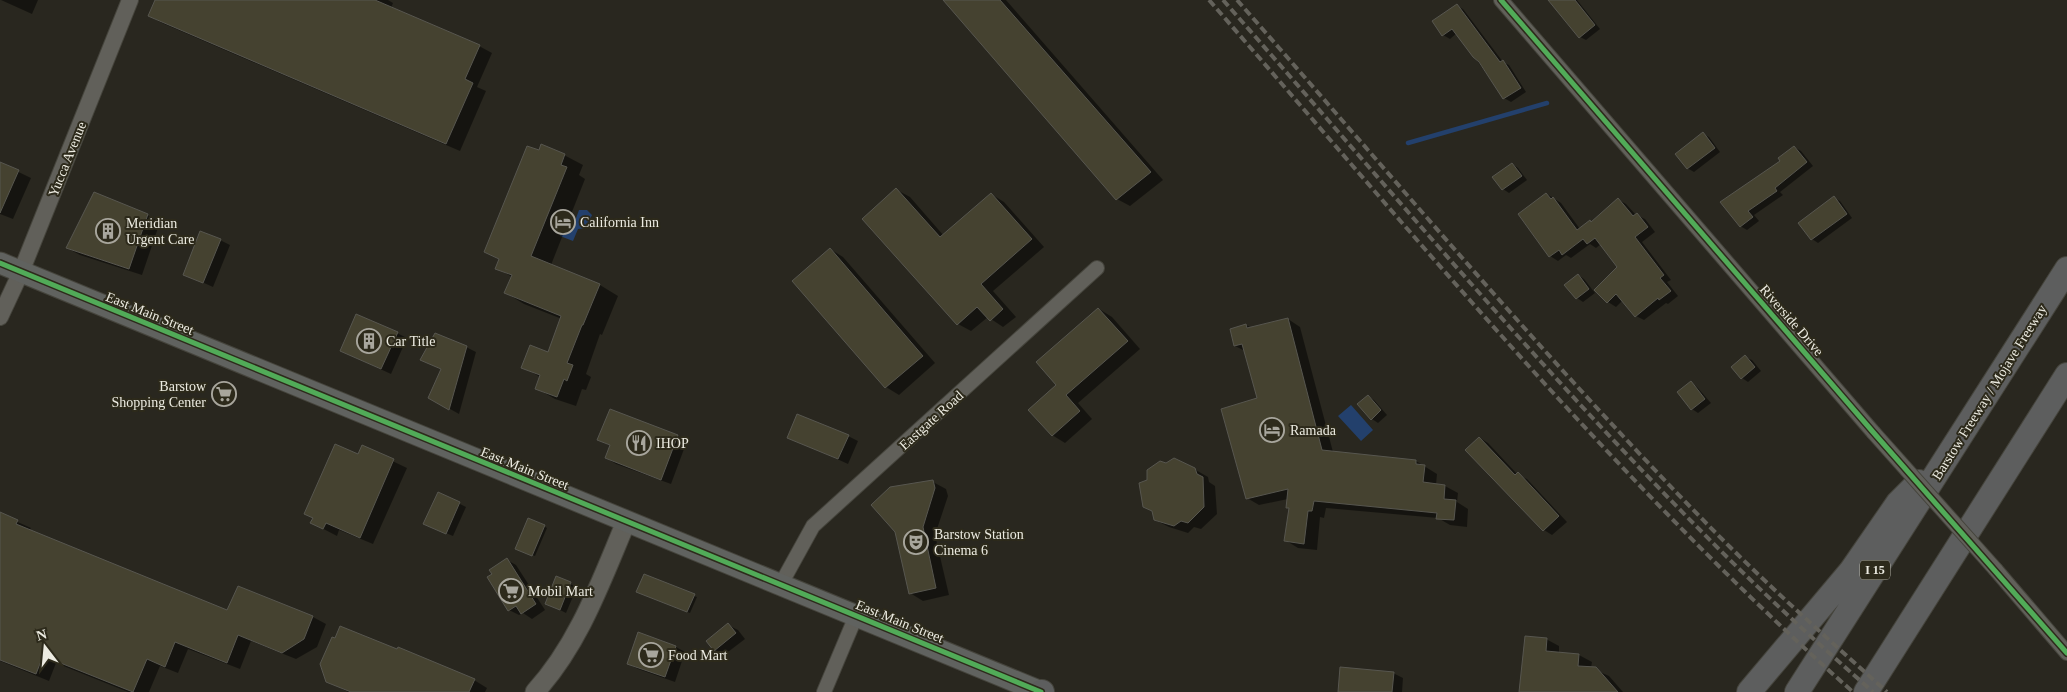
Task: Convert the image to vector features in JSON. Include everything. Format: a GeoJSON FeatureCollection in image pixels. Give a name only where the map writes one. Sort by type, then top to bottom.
{"type":"FeatureCollection","features":[{"type":"Feature","properties":{"kind":"highway","name":"Barstow Freeway / Mojave Freeway"},"geometry":{"type":"LineString","coordinates":[[1797,692],[2067,269]]}},
{"type":"Feature","properties":{"kind":"highway"},"geometry":{"type":"LineString","coordinates":[[1866,692],[2067,375]]}},
{"type":"Feature","properties":{"kind":"highway"},"geometry":{"type":"LineString","coordinates":[[1749,692],[1851,571],[1898,503],[1954,447]]}},
{"type":"Feature","properties":{"kind":"main road","name":"East Main Street"},"geometry":{"type":"LineString","coordinates":[[0,263],[1041,692]]}},
{"type":"Feature","properties":{"kind":"main road"},"geometry":{"type":"LineString","coordinates":[[535,692],[546,680],[576,634],[626,522]]}},
{"type":"Feature","properties":{"kind":"street","name":"Yucca Avenue"},"geometry":{"type":"LineString","coordinates":[[0,317],[21,272],[130,0]]}},
{"type":"Feature","properties":{"kind":"street","name":"Riverside Drive"},"geometry":{"type":"LineString","coordinates":[[1501,0],[2067,653]]}},
{"type":"Feature","properties":{"kind":"street","name":"Eastgate Road"},"geometry":{"type":"LineString","coordinates":[[781,584],[813,526],[1097,268]]}},
{"type":"Feature","properties":{"kind":"street"},"geometry":{"type":"LineString","coordinates":[[824,692],[856,616]]}},
{"type":"Feature","properties":{"kind":"water"},"geometry":{"type":"Polygon","coordinates":[[[579,210],[587,210],[592,215],[586,228],[578,229],[573,241],[560,236],[567,219],[575,221],[579,210]]]}},
{"type":"Feature","properties":{"kind":"water"},"geometry":{"type":"Polygon","coordinates":[[[1351,405],[1373,430],[1361,441],[1338,416],[1351,405]]]}},
{"type":"Feature","properties":{"kind":"building"},"geometry":{"type":"Polygon","coordinates":[[[155,0],[375,0],[480,45],[465,79],[473,83],[446,144],[148,16],[155,0]]]}},
{"type":"Feature","properties":{"kind":"building"},"geometry":{"type":"Polygon","coordinates":[[[943,0],[1000,0],[1151,172],[1116,200],[943,0]]]}},
{"type":"Feature","properties":{"kind":"building"},"geometry":{"type":"Polygon","coordinates":[[[1548,0],[1575,0],[1595,25],[1579,38],[1548,0]]]}},
{"type":"Feature","properties":{"kind":"building"},"geometry":{"type":"Polygon","coordinates":[[[1457,4],[1500,62],[1503,60],[1521,88],[1503,99],[1479,62],[1452,29],[1442,36],[1432,21],[1457,4]]]}},
{"type":"Feature","properties":{"kind":"building"},"geometry":{"type":"Polygon","coordinates":[[[1703,132],[1715,148],[1687,169],[1675,154],[1703,132]]]}},
{"type":"Feature","properties":{"kind":"building"},"geometry":{"type":"Polygon","coordinates":[[[541,144],[565,154],[561,165],[567,167],[531,256],[600,284],[567,363],[573,365],[567,381],[564,379],[557,397],[535,389],[540,375],[521,368],[530,345],[548,352],[561,316],[504,293],[512,275],[495,269],[499,259],[484,252],[527,146],[539,150],[541,144]]]}},
{"type":"Feature","properties":{"kind":"building"},"geometry":{"type":"Polygon","coordinates":[[[1794,146],[1807,162],[1775,188],[1777,191],[1748,211],[1753,217],[1740,227],[1720,202],[1780,161],[1778,158],[1794,146]]]}},
{"type":"Feature","properties":{"kind":"building"},"geometry":{"type":"Polygon","coordinates":[[[0,162],[19,170],[0,213],[0,162]]]}},
{"type":"Feature","properties":{"kind":"building"},"geometry":{"type":"Polygon","coordinates":[[[1512,163],[1522,176],[1502,190],[1492,177],[1512,163]]]}},
{"type":"Feature","properties":{"kind":"building"},"geometry":{"type":"Polygon","coordinates":[[[896,188],[940,237],[991,193],[1032,239],[981,284],[1003,309],[990,321],[977,307],[957,325],[862,219],[896,188]]]}},
{"type":"Feature","properties":{"kind":"building","name":"Meridian Urgent Care"},"geometry":{"type":"Polygon","coordinates":[[[94,192],[148,214],[129,269],[66,248],[94,192]]]}},
{"type":"Feature","properties":{"kind":"building"},"geometry":{"type":"Polygon","coordinates":[[[1546,193],[1551,199],[1553,197],[1577,230],[1590,220],[1591,222],[1618,198],[1633,216],[1637,213],[1648,227],[1635,237],[1664,275],[1660,278],[1671,291],[1659,300],[1658,298],[1635,317],[1616,294],[1607,303],[1594,290],[1617,267],[1595,238],[1587,244],[1583,239],[1562,255],[1559,250],[1549,257],[1518,214],[1546,193]]]}},
{"type":"Feature","properties":{"kind":"building"},"geometry":{"type":"Polygon","coordinates":[[[1834,196],[1847,214],[1811,240],[1798,223],[1834,196]]]}},
{"type":"Feature","properties":{"kind":"building"},"geometry":{"type":"Polygon","coordinates":[[[200,231],[221,239],[203,283],[183,275],[200,231]]]}},
{"type":"Feature","properties":{"kind":"building"},"geometry":{"type":"Polygon","coordinates":[[[830,248],[923,356],[885,388],[792,281],[830,248]]]}},
{"type":"Feature","properties":{"kind":"building"},"geometry":{"type":"Polygon","coordinates":[[[1578,274],[1589,289],[1576,299],[1564,285],[1578,274]]]}},
{"type":"Feature","properties":{"kind":"building"},"geometry":{"type":"Polygon","coordinates":[[[1098,308],[1128,341],[1066,395],[1080,411],[1052,436],[1028,410],[1056,385],[1036,362],[1098,308]]]}},
{"type":"Feature","properties":{"kind":"building","name":"Car Title"},"geometry":{"type":"Polygon","coordinates":[[[356,314],[398,332],[381,369],[340,351],[356,314]]]}},
{"type":"Feature","properties":{"kind":"building","name":"Ramada"},"geometry":{"type":"Polygon","coordinates":[[[1288,318],[1322,450],[1416,460],[1416,464],[1425,465],[1423,482],[1445,485],[1444,499],[1456,500],[1454,520],[1436,519],[1437,513],[1314,501],[1312,511],[1308,511],[1304,544],[1284,541],[1289,508],[1286,508],[1288,489],[1246,499],[1221,409],[1257,398],[1242,344],[1234,346],[1230,329],[1246,324],[1247,328],[1288,318]]]}},
{"type":"Feature","properties":{"kind":"building"},"geometry":{"type":"Polygon","coordinates":[[[435,333],[467,346],[449,410],[428,398],[441,369],[420,360],[435,333]]]}},
{"type":"Feature","properties":{"kind":"building"},"geometry":{"type":"Polygon","coordinates":[[[1745,355],[1755,367],[1741,379],[1731,367],[1745,355]]]}},
{"type":"Feature","properties":{"kind":"building"},"geometry":{"type":"Polygon","coordinates":[[[1691,381],[1705,399],[1691,410],[1677,392],[1691,381]]]}},
{"type":"Feature","properties":{"kind":"building"},"geometry":{"type":"Polygon","coordinates":[[[1368,395],[1381,410],[1371,420],[1357,404],[1368,395]]]}},
{"type":"Feature","properties":{"kind":"building","name":"IHOP"},"geometry":{"type":"Polygon","coordinates":[[[610,409],[678,435],[661,480],[605,458],[610,445],[597,440],[610,409]]]}},
{"type":"Feature","properties":{"kind":"building"},"geometry":{"type":"Polygon","coordinates":[[[797,414],[849,435],[838,459],[787,438],[797,414]]]}},
{"type":"Feature","properties":{"kind":"building"},"geometry":{"type":"Polygon","coordinates":[[[1479,437],[1515,475],[1518,472],[1559,516],[1543,531],[1465,450],[1479,437]]]}},
{"type":"Feature","properties":{"kind":"building"},"geometry":{"type":"Polygon","coordinates":[[[335,444],[358,454],[362,445],[394,459],[360,538],[326,523],[323,529],[310,523],[313,518],[304,514],[335,444]]]}},
{"type":"Feature","properties":{"kind":"building"},"geometry":{"type":"Polygon","coordinates":[[[1174,458],[1195,468],[1197,474],[1203,477],[1204,507],[1188,523],[1181,521],[1174,526],[1154,520],[1152,511],[1143,507],[1139,483],[1147,480],[1147,470],[1160,461],[1166,463],[1174,458]]]}},
{"type":"Feature","properties":{"kind":"building"},"geometry":{"type":"Polygon","coordinates":[[[933,480],[935,488],[923,527],[936,588],[909,594],[895,532],[871,505],[890,487],[933,480]]]}},
{"type":"Feature","properties":{"kind":"building"},"geometry":{"type":"Polygon","coordinates":[[[438,492],[460,502],[446,534],[423,524],[438,492]]]}},
{"type":"Feature","properties":{"kind":"building"},"geometry":{"type":"Polygon","coordinates":[[[0,512],[18,520],[16,524],[227,610],[238,586],[313,616],[304,639],[282,653],[238,635],[227,663],[175,642],[165,667],[147,659],[133,692],[43,656],[36,674],[0,660],[0,512]]]}},
{"type":"Feature","properties":{"kind":"building"},"geometry":{"type":"Polygon","coordinates":[[[528,518],[545,525],[532,556],[515,549],[528,518]]]}},
{"type":"Feature","properties":{"kind":"building","name":"Mobil Mart"},"geometry":{"type":"Polygon","coordinates":[[[507,558],[536,604],[521,614],[516,606],[508,611],[487,577],[492,574],[489,570],[507,558]]]}},
{"type":"Feature","properties":{"kind":"building"},"geometry":{"type":"Polygon","coordinates":[[[644,574],[695,594],[687,612],[636,592],[644,574]]]}},
{"type":"Feature","properties":{"kind":"building"},"geometry":{"type":"Polygon","coordinates":[[[556,576],[571,582],[560,610],[545,604],[556,576]]]}},
{"type":"Feature","properties":{"kind":"building"},"geometry":{"type":"Polygon","coordinates":[[[728,623],[736,633],[714,651],[706,641],[728,623]]]}},
{"type":"Feature","properties":{"kind":"building"},"geometry":{"type":"Polygon","coordinates":[[[340,626],[397,649],[398,647],[475,679],[469,692],[351,692],[326,682],[320,664],[332,637],[335,638],[340,626]]]}},
{"type":"Feature","properties":{"kind":"building","name":"Food Mart"},"geometry":{"type":"Polygon","coordinates":[[[638,632],[676,646],[665,677],[627,664],[638,632]]]}},
{"type":"Feature","properties":{"kind":"building"},"geometry":{"type":"Polygon","coordinates":[[[1525,636],[1547,638],[1546,651],[1579,654],[1578,666],[1596,667],[1618,692],[1519,692],[1525,636]]]}},
{"type":"Feature","properties":{"kind":"building"},"geometry":{"type":"Polygon","coordinates":[[[1340,667],[1394,672],[1392,692],[1338,692],[1340,667]]]}},
{"type":"Feature","properties":{"kind":"waterway"},"geometry":{"type":"LineString","coordinates":[[1408,143],[1547,103]]}},
{"type":"Feature","properties":{"kind":"railway"},"geometry":{"type":"LineString","coordinates":[[1209,0],[1442,268],[1600,444],[1766,612],[1853,692]]}},
{"type":"Feature","properties":{"kind":"railway"},"geometry":{"type":"LineString","coordinates":[[1223,0],[1578,403],[1702,532],[1807,633],[1873,692]]}},
{"type":"Feature","properties":{"kind":"railway"},"geometry":{"type":"LineString","coordinates":[[1237,0],[1528,332],[1648,462],[1752,569],[1887,692]]}},
{"type":"Feature","properties":{"kind":"cycle path"},"geometry":{"type":"LineString","coordinates":[[1501,0],[1873,432],[2067,653]]}},
{"type":"Feature","properties":{"kind":"cycle path"},"geometry":{"type":"LineString","coordinates":[[0,263],[1041,692]]}},
{"type":"Feature","properties":{"kind":"place","name":"California Inn"},"geometry":{"type":"Point","coordinates":[563,222]}},
{"type":"Feature","properties":{"kind":"place","name":"Meridian Urgent Care"},"geometry":{"type":"Point","coordinates":[108,231]}},
{"type":"Feature","properties":{"kind":"place","name":"Car Title"},"geometry":{"type":"Point","coordinates":[369,341]}},
{"type":"Feature","properties":{"kind":"place","name":"Barstow Shopping Center"},"geometry":{"type":"Point","coordinates":[224,394]}},
{"type":"Feature","properties":{"kind":"place","name":"Ramada"},"geometry":{"type":"Point","coordinates":[1272,430]}},
{"type":"Feature","properties":{"kind":"place","name":"IHOP"},"geometry":{"type":"Point","coordinates":[639,443]}},
{"type":"Feature","properties":{"kind":"place","name":"Barstow Station Cinema 6"},"geometry":{"type":"Point","coordinates":[916,542]}},
{"type":"Feature","properties":{"kind":"place","name":"Mobil Mart"},"geometry":{"type":"Point","coordinates":[511,591]}},
{"type":"Feature","properties":{"kind":"place","name":"Food Mart"},"geometry":{"type":"Point","coordinates":[651,655]}}]}
